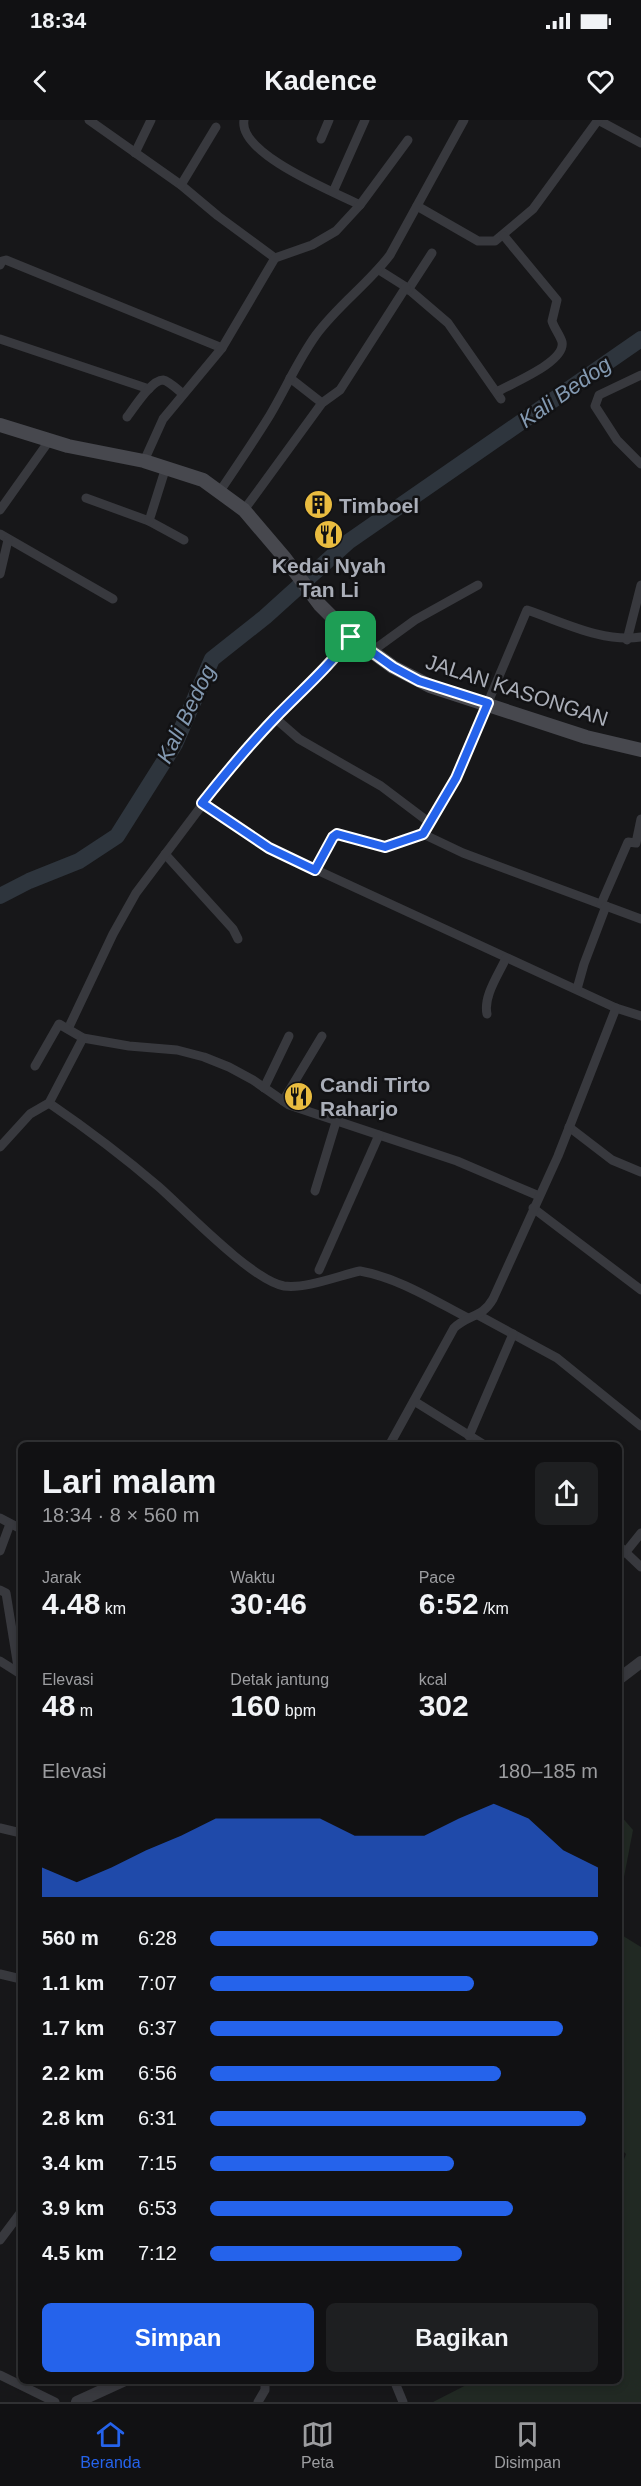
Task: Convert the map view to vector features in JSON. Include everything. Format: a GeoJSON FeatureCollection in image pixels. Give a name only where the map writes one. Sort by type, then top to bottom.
{"type":"FeatureCollection","features":[{"type":"Feature","properties":{"kind":"main road","name":"JALAN KASONGAN"},"geometry":{"type":"LineString","coordinates":[[0,425],[50,441],[144,461],[203,480],[244,510],[284,557],[320,605],[351,637],[371,652],[419,681],[586,737],[641,750]]}},
{"type":"Feature","properties":{"kind":"street"},"geometry":{"type":"LineString","coordinates":[[89,120],[181,185],[275,258]]}},
{"type":"Feature","properties":{"kind":"street"},"geometry":{"type":"LineString","coordinates":[[135,153],[151,120]]}},
{"type":"Feature","properties":{"kind":"street"},"geometry":{"type":"LineString","coordinates":[[244,120],[244,132],[260,149],[281,165],[360,205]]}},
{"type":"Feature","properties":{"kind":"street"},"geometry":{"type":"LineString","coordinates":[[321,140],[329,120]]}},
{"type":"Feature","properties":{"kind":"street"},"geometry":{"type":"LineString","coordinates":[[333,192],[365,120]]}},
{"type":"Feature","properties":{"kind":"street"},"geometry":{"type":"LineString","coordinates":[[220,492],[270,414],[301,357],[330,316],[379,270],[399,241],[464,120]]}},
{"type":"Feature","properties":{"kind":"street"},"geometry":{"type":"LineString","coordinates":[[417,206],[484,242],[495,241],[504,236],[533,209],[598,120],[641,143]]}},
{"type":"Feature","properties":{"kind":"street"},"geometry":{"type":"LineString","coordinates":[[181,185],[216,127]]}},
{"type":"Feature","properties":{"kind":"street"},"geometry":{"type":"LineString","coordinates":[[144,461],[163,419],[222,348],[275,258],[324,239],[336,231],[360,205],[408,140]]}},
{"type":"Feature","properties":{"kind":"street"},"geometry":{"type":"LineString","coordinates":[[379,270],[407,289],[448,323],[499,396],[554,361],[562,349],[562,341],[552,321],[557,300],[504,236]]}},
{"type":"Feature","properties":{"kind":"street"},"geometry":{"type":"LineString","coordinates":[[244,510],[322,404],[340,390],[432,253]]}},
{"type":"Feature","properties":{"kind":"street"},"geometry":{"type":"LineString","coordinates":[[0,265],[3,260],[6,260],[222,348]]}},
{"type":"Feature","properties":{"kind":"street"},"geometry":{"type":"LineString","coordinates":[[0,339],[149,389]]}},
{"type":"Feature","properties":{"kind":"street"},"geometry":{"type":"LineString","coordinates":[[641,375],[599,394],[595,406],[617,440],[641,464]]}},
{"type":"Feature","properties":{"kind":"street"},"geometry":{"type":"LineString","coordinates":[[290,378],[322,404]]}},
{"type":"Feature","properties":{"kind":"street"},"geometry":{"type":"LineString","coordinates":[[127,417],[149,389],[164,381],[183,394]]}},
{"type":"Feature","properties":{"kind":"street"},"geometry":{"type":"LineString","coordinates":[[0,510],[50,441]]}},
{"type":"Feature","properties":{"kind":"street"},"geometry":{"type":"LineString","coordinates":[[149,521],[166,467]]}},
{"type":"Feature","properties":{"kind":"street"},"geometry":{"type":"LineString","coordinates":[[86,498],[149,521],[184,540]]}},
{"type":"Feature","properties":{"kind":"street"},"geometry":{"type":"LineString","coordinates":[[0,534],[113,599]]}},
{"type":"Feature","properties":{"kind":"street"},"geometry":{"type":"LineString","coordinates":[[0,574],[8,540]]}},
{"type":"Feature","properties":{"kind":"street"},"geometry":{"type":"LineString","coordinates":[[371,652],[415,620],[478,585]]}},
{"type":"Feature","properties":{"kind":"street"},"geometry":{"type":"LineString","coordinates":[[627,640],[641,585]]}},
{"type":"Feature","properties":{"kind":"street"},"geometry":{"type":"LineString","coordinates":[[315,870],[333,837],[337,834],[385,847],[423,834],[456,778],[527,610],[604,636],[627,640],[641,637]]}},
{"type":"Feature","properties":{"kind":"street"},"geometry":{"type":"LineString","coordinates":[[68,1029],[113,934],[136,893],[233,764],[275,718],[333,661],[351,637]]}},
{"type":"Feature","properties":{"kind":"street"},"geometry":{"type":"LineString","coordinates":[[275,718],[299,739],[381,786],[430,823]]}},
{"type":"Feature","properties":{"kind":"street"},"geometry":{"type":"LineString","coordinates":[[202,803],[269,848],[616,1008],[641,1016]]}},
{"type":"Feature","properties":{"kind":"street"},"geometry":{"type":"LineString","coordinates":[[577,989],[604,905],[628,842],[639,843],[641,819]]}},
{"type":"Feature","properties":{"kind":"street"},"geometry":{"type":"LineString","coordinates":[[423,834],[464,853],[641,919]]}},
{"type":"Feature","properties":{"kind":"street"},"geometry":{"type":"LineString","coordinates":[[165,854],[233,929],[238,939]]}},
{"type":"Feature","properties":{"kind":"street"},"geometry":{"type":"LineString","coordinates":[[487,1014],[486,1006],[489,995],[506,958]]}},
{"type":"Feature","properties":{"kind":"street"},"geometry":{"type":"LineString","coordinates":[[391,1442],[454,1328],[487,1309],[493,1299],[569,1127],[603,1046],[616,1008]]}},
{"type":"Feature","properties":{"kind":"street"},"geometry":{"type":"LineString","coordinates":[[35,1066],[59,1024],[83,1038],[186,1052],[229,1067],[283,1101],[336,1122],[457,1161],[539,1196]]}},
{"type":"Feature","properties":{"kind":"street"},"geometry":{"type":"LineString","coordinates":[[264,1088],[289,1036]]}},
{"type":"Feature","properties":{"kind":"street"},"geometry":{"type":"LineString","coordinates":[[283,1101],[322,1036]]}},
{"type":"Feature","properties":{"kind":"street"},"geometry":{"type":"LineString","coordinates":[[0,1146],[30,1113],[49,1103],[83,1038]]}},
{"type":"Feature","properties":{"kind":"street"},"geometry":{"type":"LineString","coordinates":[[49,1103],[158,1186],[217,1241],[265,1279],[283,1286],[292,1286],[360,1271],[411,1288],[468,1318]]}},
{"type":"Feature","properties":{"kind":"street"},"geometry":{"type":"LineString","coordinates":[[315,1191],[336,1122]]}},
{"type":"Feature","properties":{"kind":"street"},"geometry":{"type":"LineString","coordinates":[[569,1127],[612,1160],[641,1172]]}},
{"type":"Feature","properties":{"kind":"street"},"geometry":{"type":"LineString","coordinates":[[319,1270],[379,1135]]}},
{"type":"Feature","properties":{"kind":"street"},"geometry":{"type":"LineString","coordinates":[[533,1208],[641,1290]]}},
{"type":"Feature","properties":{"kind":"street"},"geometry":{"type":"LineString","coordinates":[[478,1315],[558,1358],[641,1426]]}},
{"type":"Feature","properties":{"kind":"street"},"geometry":{"type":"LineString","coordinates":[[469,1436],[513,1334]]}},
{"type":"Feature","properties":{"kind":"street"},"geometry":{"type":"LineString","coordinates":[[414,1401],[480,1442]]}},
{"type":"Feature","properties":{"kind":"street"},"geometry":{"type":"LineString","coordinates":[[0,1518],[18,1528]]}},
{"type":"Feature","properties":{"kind":"street"},"geometry":{"type":"LineString","coordinates":[[0,1551],[10,1524]]}},
{"type":"Feature","properties":{"kind":"street"},"geometry":{"type":"LineString","coordinates":[[641,1533],[622,1550],[641,1567]]}},
{"type":"Feature","properties":{"kind":"street"},"geometry":{"type":"LineString","coordinates":[[0,1590],[6,1593],[18,1667]]}},
{"type":"Feature","properties":{"kind":"street"},"geometry":{"type":"LineString","coordinates":[[0,1662],[18,1672]]}},
{"type":"Feature","properties":{"kind":"street"},"geometry":{"type":"LineString","coordinates":[[622,1676],[641,1662]]}},
{"type":"Feature","properties":{"kind":"street"},"geometry":{"type":"LineString","coordinates":[[0,1828],[18,1832]]}},
{"type":"Feature","properties":{"kind":"street"},"geometry":{"type":"LineString","coordinates":[[0,1974],[18,1978]]}},
{"type":"Feature","properties":{"kind":"street"},"geometry":{"type":"LineString","coordinates":[[0,2240],[18,2216]]}},
{"type":"Feature","properties":{"kind":"street"},"geometry":{"type":"LineString","coordinates":[[0,2375],[18,2384]]}},
{"type":"Feature","properties":{"kind":"street"},"geometry":{"type":"LineString","coordinates":[[18,2384],[55,2402]]}},
{"type":"Feature","properties":{"kind":"street"},"geometry":{"type":"LineString","coordinates":[[77,2402],[116,2384]]}},
{"type":"Feature","properties":{"kind":"street"},"geometry":{"type":"LineString","coordinates":[[258,2402],[265,2391],[265,2384]]}},
{"type":"Feature","properties":{"kind":"street"},"geometry":{"type":"LineString","coordinates":[[396,2384],[403,2402]]}},
{"type":"Feature","properties":{"kind":"shaded area"},"geometry":{"type":"Polygon","coordinates":[[[622,1817],[633,1830],[622,1888],[622,1817]]]}},
{"type":"Feature","properties":{"kind":"shaded area"},"geometry":{"type":"Polygon","coordinates":[[[622,1935],[641,1947],[641,2402],[433,2402],[468,2384],[622,2384],[622,2165],[626,2154],[622,2150],[622,1935]]]}},
{"type":"Feature","properties":{"kind":"waterway","name":"Kali Bedog"},"geometry":{"type":"LineString","coordinates":[[0,896],[29,881],[79,861],[117,836],[175,744],[212,659],[265,617],[348,542],[641,339]]}},
{"type":"Feature","properties":{"kind":"place","name":"Timboel"},"geometry":{"type":"Point","coordinates":[318,505]}},
{"type":"Feature","properties":{"kind":"place","name":"Kedai Nyah Tan Li"},"geometry":{"type":"Point","coordinates":[329,534]}},
{"type":"Feature","properties":{"kind":"place","name":"Candi Tirto Raharjo"},"geometry":{"type":"Point","coordinates":[299,1096]}},
{"type":"Feature","properties":{"kind":"route"},"geometry":{"type":"LineString","coordinates":[[351,637],[393,667],[419,681],[488,703],[456,778],[423,834],[385,847],[334,835],[315,870],[269,848],[202,803],[233,764],[275,718],[333,661],[351,637]]}}]}
